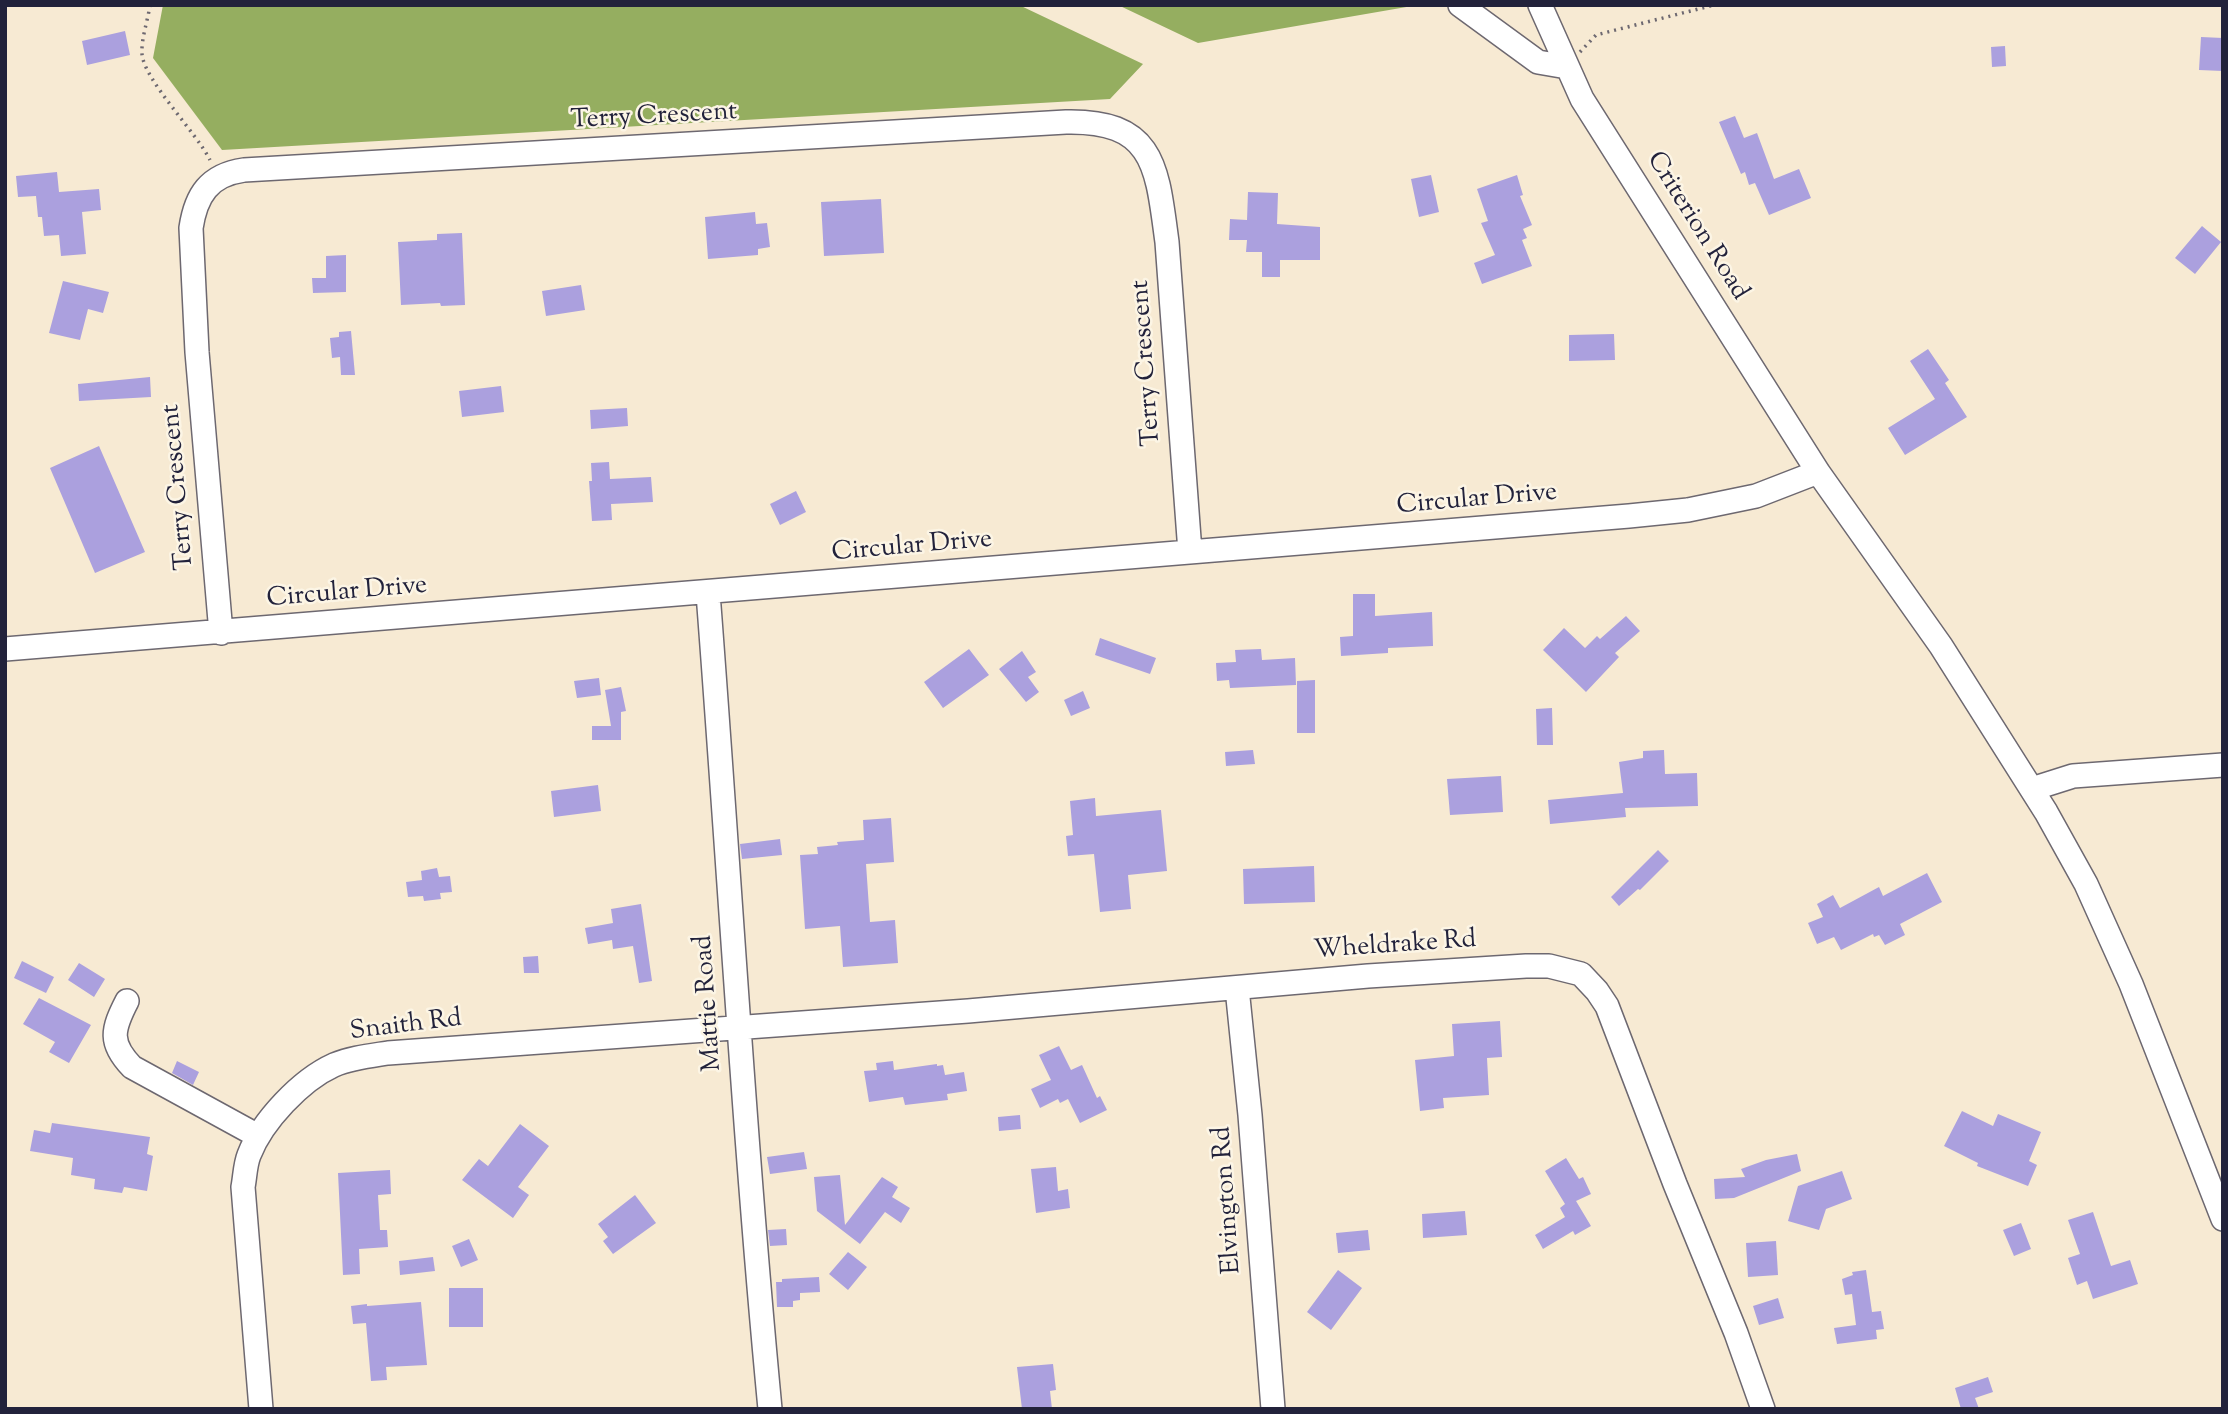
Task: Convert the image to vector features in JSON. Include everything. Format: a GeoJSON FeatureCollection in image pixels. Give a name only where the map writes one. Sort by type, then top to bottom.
{"type":"FeatureCollection","features":[{"type":"Feature","properties":{"kind":"street"},"geometry":{"type":"LineString","coordinates":[[1460,5],[1538,62],[1567,66]]}},
{"type":"Feature","properties":{"kind":"street","name":"Criterion Road"},"geometry":{"type":"LineString","coordinates":[[1540,5],[1582,99],[1818,472],[1941,646],[2032,789],[2086,884],[2117,953],[2223,1219]]}},
{"type":"Feature","properties":{"kind":"street","name":"Terry Crescent"},"geometry":{"type":"LineString","coordinates":[[221,633],[197,352],[191,228],[198,200],[208,186],[218,177],[244,170],[1052,122],[1104,123],[1128,133],[1140,143],[1149,156],[1161,196],[1167,242],[1190,552]]}},
{"type":"Feature","properties":{"kind":"street","name":"Circular Drive"},"geometry":{"type":"LineString","coordinates":[[5,649],[708,593],[1688,509],[1756,496],[1818,472]]}},
{"type":"Feature","properties":{"kind":"street","name":"Mattie Road"},"geometry":{"type":"LineString","coordinates":[[708,593],[756,1262],[770,1409]]}},
{"type":"Feature","properties":{"kind":"street"},"geometry":{"type":"LineString","coordinates":[[2032,789],[2073,776],[2223,765]]}},
{"type":"Feature","properties":{"kind":"street","name":"Wheldrake Rd"},"geometry":{"type":"LineString","coordinates":[[740,1027],[968,1011],[1368,976],[1526,966],[1549,966],[1581,975],[1607,1006],[1736,1333],[1763,1409]]}},
{"type":"Feature","properties":{"kind":"street","name":"Elvington Rd"},"geometry":{"type":"LineString","coordinates":[[1237,988],[1250,1115],[1273,1409]]}},
{"type":"Feature","properties":{"kind":"street"},"geometry":{"type":"LineString","coordinates":[[127,1001],[119,1017],[115,1043],[118,1052],[132,1066],[258,1136]]}},
{"type":"Feature","properties":{"kind":"street","name":"Snaith Rd"},"geometry":{"type":"LineString","coordinates":[[261,1409],[243,1187],[248,1157],[258,1136],[285,1102],[307,1084],[325,1070],[352,1059],[388,1053],[740,1027]]}},
{"type":"Feature","properties":{"kind":"path"},"geometry":{"type":"LineString","coordinates":[[150,5],[142,49],[143,60],[163,94],[204,148],[218,177]]}},
{"type":"Feature","properties":{"kind":"path"},"geometry":{"type":"LineString","coordinates":[[1567,66],[1596,35],[1714,5]]}},
{"type":"Feature","properties":{"kind":"green space"},"geometry":{"type":"Polygon","coordinates":[[[163,5],[1019,5],[1143,64],[1110,99],[222,150],[153,58],[163,5]]]}},
{"type":"Feature","properties":{"kind":"green space"},"geometry":{"type":"Polygon","coordinates":[[[1118,5],[1418,5],[1198,43],[1118,5]]]}},
{"type":"Feature","properties":{"kind":"building"},"geometry":{"type":"Polygon","coordinates":[[[125,31],[130,55],[87,65],[82,41],[125,31]]]}},
{"type":"Feature","properties":{"kind":"building"},"geometry":{"type":"Polygon","coordinates":[[[2201,37],[2223,38],[2223,71],[2199,70],[2201,37]]]}},
{"type":"Feature","properties":{"kind":"building"},"geometry":{"type":"Polygon","coordinates":[[[2005,46],[2006,66],[1992,67],[1991,47],[2005,46]]]}},
{"type":"Feature","properties":{"kind":"building"},"geometry":{"type":"Polygon","coordinates":[[[1735,116],[1744,138],[1757,133],[1774,179],[1799,169],[1811,198],[1769,215],[1755,183],[1749,185],[1745,172],[1741,174],[1719,122],[1735,116]]]}},
{"type":"Feature","properties":{"kind":"building"},"geometry":{"type":"Polygon","coordinates":[[[57,172],[59,192],[99,189],[101,210],[82,212],[86,254],[61,256],[59,235],[44,236],[42,217],[38,217],[36,196],[18,197],[16,176],[57,172]]]}},
{"type":"Feature","properties":{"kind":"building"},"geometry":{"type":"Polygon","coordinates":[[[1431,175],[1439,212],[1419,217],[1411,179],[1431,175]]]}},
{"type":"Feature","properties":{"kind":"building"},"geometry":{"type":"Polygon","coordinates":[[[1517,175],[1523,195],[1520,196],[1532,225],[1523,229],[1527,238],[1522,240],[1532,266],[1482,284],[1474,263],[1495,255],[1481,223],[1488,221],[1477,189],[1517,175]]]}},
{"type":"Feature","properties":{"kind":"building"},"geometry":{"type":"Polygon","coordinates":[[[1248,192],[1278,193],[1277,224],[1320,227],[1320,260],[1280,260],[1280,277],[1262,277],[1262,252],[1246,252],[1247,240],[1229,240],[1230,219],[1247,220],[1248,192]]]}},
{"type":"Feature","properties":{"kind":"building"},"geometry":{"type":"Polygon","coordinates":[[[881,199],[884,253],[824,256],[821,202],[881,199]]]}},
{"type":"Feature","properties":{"kind":"building"},"geometry":{"type":"Polygon","coordinates":[[[755,212],[756,224],[767,223],[770,247],[758,249],[758,255],[708,259],[705,217],[755,212]]]}},
{"type":"Feature","properties":{"kind":"building"},"geometry":{"type":"Polygon","coordinates":[[[2202,226],[2221,242],[2195,274],[2175,258],[2202,226]]]}},
{"type":"Feature","properties":{"kind":"building"},"geometry":{"type":"Polygon","coordinates":[[[462,233],[465,305],[401,305],[398,242],[437,240],[437,234],[462,233]]]}},
{"type":"Feature","properties":{"kind":"building"},"geometry":{"type":"Polygon","coordinates":[[[346,255],[346,292],[313,293],[312,278],[326,278],[326,256],[346,255]]]}},
{"type":"Feature","properties":{"kind":"building"},"geometry":{"type":"Polygon","coordinates":[[[63,281],[109,292],[103,313],[88,309],[80,340],[49,333],[63,281]]]}},
{"type":"Feature","properties":{"kind":"building"},"geometry":{"type":"Polygon","coordinates":[[[581,285],[585,310],[546,316],[542,291],[581,285]]]}},
{"type":"Feature","properties":{"kind":"building"},"geometry":{"type":"Polygon","coordinates":[[[351,331],[355,375],[341,375],[340,357],[332,358],[330,338],[339,337],[339,332],[351,331]]]}},
{"type":"Feature","properties":{"kind":"building"},"geometry":{"type":"Polygon","coordinates":[[[1614,334],[1615,360],[1569,361],[1569,335],[1614,334]]]}},
{"type":"Feature","properties":{"kind":"building"},"geometry":{"type":"Polygon","coordinates":[[[1928,349],[1949,380],[1945,383],[1967,417],[1905,455],[1888,428],[1935,399],[1910,361],[1928,349]]]}},
{"type":"Feature","properties":{"kind":"building"},"geometry":{"type":"Polygon","coordinates":[[[150,377],[151,397],[79,401],[78,384],[150,377]]]}},
{"type":"Feature","properties":{"kind":"building"},"geometry":{"type":"Polygon","coordinates":[[[501,386],[504,412],[462,417],[459,391],[501,386]]]}},
{"type":"Feature","properties":{"kind":"building"},"geometry":{"type":"Polygon","coordinates":[[[627,408],[628,426],[591,429],[590,410],[627,408]]]}},
{"type":"Feature","properties":{"kind":"building"},"geometry":{"type":"Polygon","coordinates":[[[99,446],[145,552],[95,573],[50,468],[99,446]]]}},
{"type":"Feature","properties":{"kind":"building"},"geometry":{"type":"Polygon","coordinates":[[[609,462],[610,479],[651,477],[653,502],[611,504],[612,520],[592,521],[589,481],[592,481],[591,463],[609,462]]]}},
{"type":"Feature","properties":{"kind":"building"},"geometry":{"type":"Polygon","coordinates":[[[796,491],[806,512],[780,525],[770,504],[796,491]]]}},
{"type":"Feature","properties":{"kind":"building"},"geometry":{"type":"Polygon","coordinates":[[[1353,594],[1375,594],[1375,616],[1432,612],[1433,646],[1388,648],[1388,653],[1341,656],[1340,637],[1353,636],[1353,594]]]}},
{"type":"Feature","properties":{"kind":"building"},"geometry":{"type":"Polygon","coordinates":[[[1626,616],[1640,631],[1615,653],[1619,657],[1586,692],[1543,650],[1564,628],[1585,648],[1597,636],[1600,639],[1626,616]]]}},
{"type":"Feature","properties":{"kind":"building"},"geometry":{"type":"Polygon","coordinates":[[[1100,638],[1156,658],[1150,674],[1095,655],[1100,638]]]}},
{"type":"Feature","properties":{"kind":"building"},"geometry":{"type":"Polygon","coordinates":[[[969,649],[989,675],[943,708],[924,682],[969,649]]]}},
{"type":"Feature","properties":{"kind":"building"},"geometry":{"type":"Polygon","coordinates":[[[1261,649],[1262,660],[1295,658],[1296,685],[1230,688],[1229,680],[1217,681],[1216,663],[1236,662],[1235,650],[1261,649]]]}},
{"type":"Feature","properties":{"kind":"building"},"geometry":{"type":"Polygon","coordinates":[[[1022,651],[1036,672],[1028,677],[1039,692],[1026,702],[999,669],[1022,651]]]}},
{"type":"Feature","properties":{"kind":"building"},"geometry":{"type":"Polygon","coordinates":[[[599,678],[601,695],[577,698],[574,681],[599,678]]]}},
{"type":"Feature","properties":{"kind":"building"},"geometry":{"type":"Polygon","coordinates":[[[1315,680],[1315,733],[1297,733],[1297,681],[1315,680]]]}},
{"type":"Feature","properties":{"kind":"building"},"geometry":{"type":"Polygon","coordinates":[[[621,687],[626,711],[621,712],[621,740],[592,740],[592,726],[611,726],[605,690],[621,687]]]}},
{"type":"Feature","properties":{"kind":"building"},"geometry":{"type":"Polygon","coordinates":[[[1083,691],[1090,708],[1071,716],[1064,700],[1083,691]]]}},
{"type":"Feature","properties":{"kind":"building"},"geometry":{"type":"Polygon","coordinates":[[[1552,708],[1553,745],[1537,745],[1536,709],[1552,708]]]}},
{"type":"Feature","properties":{"kind":"building"},"geometry":{"type":"Polygon","coordinates":[[[1253,750],[1255,764],[1226,766],[1225,752],[1253,750]]]}},
{"type":"Feature","properties":{"kind":"building"},"geometry":{"type":"Polygon","coordinates":[[[1664,750],[1665,774],[1697,773],[1698,806],[1625,808],[1626,817],[1550,824],[1548,800],[1623,793],[1619,762],[1643,758],[1643,751],[1664,750]]]}},
{"type":"Feature","properties":{"kind":"building"},"geometry":{"type":"Polygon","coordinates":[[[1501,776],[1503,812],[1450,815],[1447,779],[1501,776]]]}},
{"type":"Feature","properties":{"kind":"building"},"geometry":{"type":"Polygon","coordinates":[[[598,785],[601,811],[554,817],[551,791],[598,785]]]}},
{"type":"Feature","properties":{"kind":"building"},"geometry":{"type":"Polygon","coordinates":[[[1095,798],[1096,816],[1161,810],[1167,871],[1128,875],[1131,909],[1100,912],[1094,854],[1068,856],[1066,836],[1073,835],[1070,801],[1095,798]]]}},
{"type":"Feature","properties":{"kind":"building"},"geometry":{"type":"Polygon","coordinates":[[[891,818],[894,862],[866,864],[870,922],[895,920],[898,963],[843,967],[840,926],[805,929],[800,855],[818,854],[817,847],[838,845],[837,842],[864,840],[863,820],[891,818]]]}},
{"type":"Feature","properties":{"kind":"building"},"geometry":{"type":"Polygon","coordinates":[[[780,839],[782,855],[742,859],[740,844],[780,839]]]}},
{"type":"Feature","properties":{"kind":"building"},"geometry":{"type":"Polygon","coordinates":[[[1658,850],[1669,861],[1640,890],[1619,906],[1611,897],[1658,850]]]}},
{"type":"Feature","properties":{"kind":"building"},"geometry":{"type":"Polygon","coordinates":[[[1314,866],[1315,902],[1244,904],[1243,869],[1314,866]]]}},
{"type":"Feature","properties":{"kind":"building"},"geometry":{"type":"Polygon","coordinates":[[[437,868],[439,877],[450,876],[452,892],[440,893],[441,899],[424,901],[423,896],[408,897],[406,882],[422,880],[421,871],[437,868]]]}},
{"type":"Feature","properties":{"kind":"building"},"geometry":{"type":"Polygon","coordinates":[[[1927,873],[1942,902],[1900,924],[1905,935],[1885,945],[1879,935],[1874,937],[1873,934],[1841,950],[1834,937],[1817,944],[1808,923],[1823,917],[1817,904],[1833,895],[1840,908],[1879,887],[1883,896],[1927,873]]]}},
{"type":"Feature","properties":{"kind":"building"},"geometry":{"type":"Polygon","coordinates":[[[641,904],[652,981],[639,983],[633,946],[613,949],[612,940],[588,944],[585,928],[613,923],[611,909],[641,904]]]}},
{"type":"Feature","properties":{"kind":"building"},"geometry":{"type":"Polygon","coordinates":[[[538,956],[539,973],[524,973],[523,957],[538,956]]]}},
{"type":"Feature","properties":{"kind":"building"},"geometry":{"type":"Polygon","coordinates":[[[22,961],[54,977],[46,993],[14,978],[22,961]]]}},
{"type":"Feature","properties":{"kind":"building"},"geometry":{"type":"Polygon","coordinates":[[[79,963],[105,979],[94,997],[68,980],[79,963]]]}},
{"type":"Feature","properties":{"kind":"building"},"geometry":{"type":"Polygon","coordinates":[[[39,998],[91,1025],[69,1063],[49,1052],[55,1042],[23,1024],[39,998]]]}},
{"type":"Feature","properties":{"kind":"building"},"geometry":{"type":"Polygon","coordinates":[[[1500,1021],[1502,1057],[1487,1058],[1489,1095],[1443,1098],[1444,1108],[1420,1111],[1415,1060],[1454,1056],[1452,1024],[1500,1021]]]}},
{"type":"Feature","properties":{"kind":"building"},"geometry":{"type":"Polygon","coordinates":[[[1059,1046],[1071,1070],[1082,1065],[1097,1098],[1100,1096],[1107,1110],[1080,1123],[1068,1099],[1060,1103],[1058,1099],[1040,1108],[1031,1089],[1051,1080],[1039,1055],[1059,1046]]]}},
{"type":"Feature","properties":{"kind":"building"},"geometry":{"type":"Polygon","coordinates":[[[177,1061],[199,1072],[193,1085],[172,1073],[177,1061]]]}},
{"type":"Feature","properties":{"kind":"building"},"geometry":{"type":"Polygon","coordinates":[[[893,1061],[894,1070],[937,1064],[943,1065],[945,1075],[964,1072],[967,1091],[947,1094],[948,1100],[905,1105],[903,1097],[869,1102],[864,1071],[877,1070],[876,1063],[893,1061]]]}},
{"type":"Feature","properties":{"kind":"building"},"geometry":{"type":"Polygon","coordinates":[[[1962,1111],[1993,1126],[1998,1114],[2041,1132],[2029,1161],[2037,1165],[2028,1186],[1977,1166],[1978,1163],[1944,1146],[1962,1111]]]}},
{"type":"Feature","properties":{"kind":"building"},"geometry":{"type":"Polygon","coordinates":[[[1020,1115],[1021,1129],[999,1131],[998,1117],[1020,1115]]]}},
{"type":"Feature","properties":{"kind":"building"},"geometry":{"type":"Polygon","coordinates":[[[52,1123],[150,1137],[147,1154],[153,1156],[147,1191],[124,1187],[122,1193],[94,1189],[95,1179],[71,1175],[73,1158],[30,1151],[34,1130],[50,1133],[52,1123]]]}},
{"type":"Feature","properties":{"kind":"building"},"geometry":{"type":"Polygon","coordinates":[[[520,1124],[549,1146],[518,1187],[529,1195],[513,1218],[462,1180],[479,1159],[488,1166],[520,1124]]]}},
{"type":"Feature","properties":{"kind":"building"},"geometry":{"type":"Polygon","coordinates":[[[804,1152],[807,1169],[770,1174],[767,1157],[804,1152]]]}},
{"type":"Feature","properties":{"kind":"building"},"geometry":{"type":"Polygon","coordinates":[[[1797,1154],[1801,1171],[1734,1198],[1715,1199],[1714,1179],[1745,1177],[1741,1169],[1766,1160],[1797,1154]]]}},
{"type":"Feature","properties":{"kind":"building"},"geometry":{"type":"Polygon","coordinates":[[[1566,1158],[1579,1179],[1583,1177],[1591,1194],[1576,1201],[1591,1226],[1575,1235],[1573,1231],[1543,1249],[1535,1235],[1565,1217],[1560,1208],[1565,1204],[1545,1171],[1566,1158]]]}},
{"type":"Feature","properties":{"kind":"building"},"geometry":{"type":"Polygon","coordinates":[[[1056,1167],[1058,1191],[1068,1189],[1070,1208],[1036,1213],[1031,1169],[1056,1167]]]}},
{"type":"Feature","properties":{"kind":"building"},"geometry":{"type":"Polygon","coordinates":[[[390,1170],[391,1194],[378,1195],[380,1230],[387,1230],[388,1247],[359,1249],[360,1274],[343,1275],[338,1173],[390,1170]]]}},
{"type":"Feature","properties":{"kind":"building"},"geometry":{"type":"Polygon","coordinates":[[[1842,1171],[1852,1199],[1826,1209],[1819,1230],[1788,1221],[1798,1186],[1842,1171]]]}},
{"type":"Feature","properties":{"kind":"building"},"geometry":{"type":"Polygon","coordinates":[[[840,1175],[845,1225],[882,1177],[898,1187],[892,1197],[910,1208],[901,1223],[885,1212],[860,1244],[817,1211],[814,1177],[840,1175]]]}},
{"type":"Feature","properties":{"kind":"building"},"geometry":{"type":"Polygon","coordinates":[[[635,1195],[656,1223],[613,1254],[603,1241],[608,1237],[598,1224],[635,1195]]]}},
{"type":"Feature","properties":{"kind":"building"},"geometry":{"type":"Polygon","coordinates":[[[1465,1211],[1467,1235],[1423,1238],[1422,1214],[1465,1211]]]}},
{"type":"Feature","properties":{"kind":"building"},"geometry":{"type":"Polygon","coordinates":[[[2093,1212],[2111,1266],[2130,1260],[2138,1284],[2093,1299],[2087,1281],[2077,1285],[2068,1258],[2080,1254],[2068,1220],[2093,1212]]]}},
{"type":"Feature","properties":{"kind":"building"},"geometry":{"type":"Polygon","coordinates":[[[2021,1223],[2031,1249],[2014,1256],[2003,1230],[2021,1223]]]}},
{"type":"Feature","properties":{"kind":"building"},"geometry":{"type":"Polygon","coordinates":[[[786,1229],[787,1245],[770,1246],[768,1230],[786,1229]]]}},
{"type":"Feature","properties":{"kind":"building"},"geometry":{"type":"Polygon","coordinates":[[[1368,1230],[1370,1250],[1338,1253],[1336,1233],[1368,1230]]]}},
{"type":"Feature","properties":{"kind":"building"},"geometry":{"type":"Polygon","coordinates":[[[469,1239],[478,1260],[461,1267],[452,1246],[469,1239]]]}},
{"type":"Feature","properties":{"kind":"building"},"geometry":{"type":"Polygon","coordinates":[[[1776,1241],[1778,1275],[1748,1277],[1746,1243],[1776,1241]]]}},
{"type":"Feature","properties":{"kind":"building"},"geometry":{"type":"Polygon","coordinates":[[[848,1252],[867,1267],[848,1290],[829,1274],[848,1252]]]}},
{"type":"Feature","properties":{"kind":"building"},"geometry":{"type":"Polygon","coordinates":[[[433,1257],[435,1271],[400,1275],[399,1261],[433,1257]]]}},
{"type":"Feature","properties":{"kind":"building"},"geometry":{"type":"Polygon","coordinates":[[[1338,1270],[1362,1288],[1331,1330],[1307,1312],[1338,1270]]]}},
{"type":"Feature","properties":{"kind":"building"},"geometry":{"type":"Polygon","coordinates":[[[1866,1270],[1872,1312],[1881,1311],[1884,1329],[1876,1330],[1877,1339],[1837,1344],[1834,1328],[1856,1325],[1852,1294],[1845,1295],[1842,1279],[1853,1275],[1852,1272],[1866,1270]]]}},
{"type":"Feature","properties":{"kind":"building"},"geometry":{"type":"Polygon","coordinates":[[[819,1277],[820,1292],[800,1293],[800,1300],[793,1301],[793,1307],[777,1307],[776,1282],[782,1282],[782,1279],[819,1277]]]}},
{"type":"Feature","properties":{"kind":"building"},"geometry":{"type":"Polygon","coordinates":[[[449,1288],[483,1288],[483,1327],[449,1327],[449,1288]]]}},
{"type":"Feature","properties":{"kind":"building"},"geometry":{"type":"Polygon","coordinates":[[[1778,1298],[1784,1318],[1759,1325],[1753,1306],[1778,1298]]]}},
{"type":"Feature","properties":{"kind":"building"},"geometry":{"type":"Polygon","coordinates":[[[421,1302],[427,1365],[386,1367],[387,1380],[371,1381],[366,1323],[353,1324],[351,1306],[421,1302]]]}},
{"type":"Feature","properties":{"kind":"building"},"geometry":{"type":"Polygon","coordinates":[[[1053,1364],[1056,1390],[1050,1391],[1052,1409],[1022,1409],[1017,1367],[1053,1364]]]}},
{"type":"Feature","properties":{"kind":"building"},"geometry":{"type":"Polygon","coordinates":[[[1988,1377],[1993,1392],[1975,1398],[1979,1409],[1961,1409],[1955,1388],[1988,1377]]]}}]}
